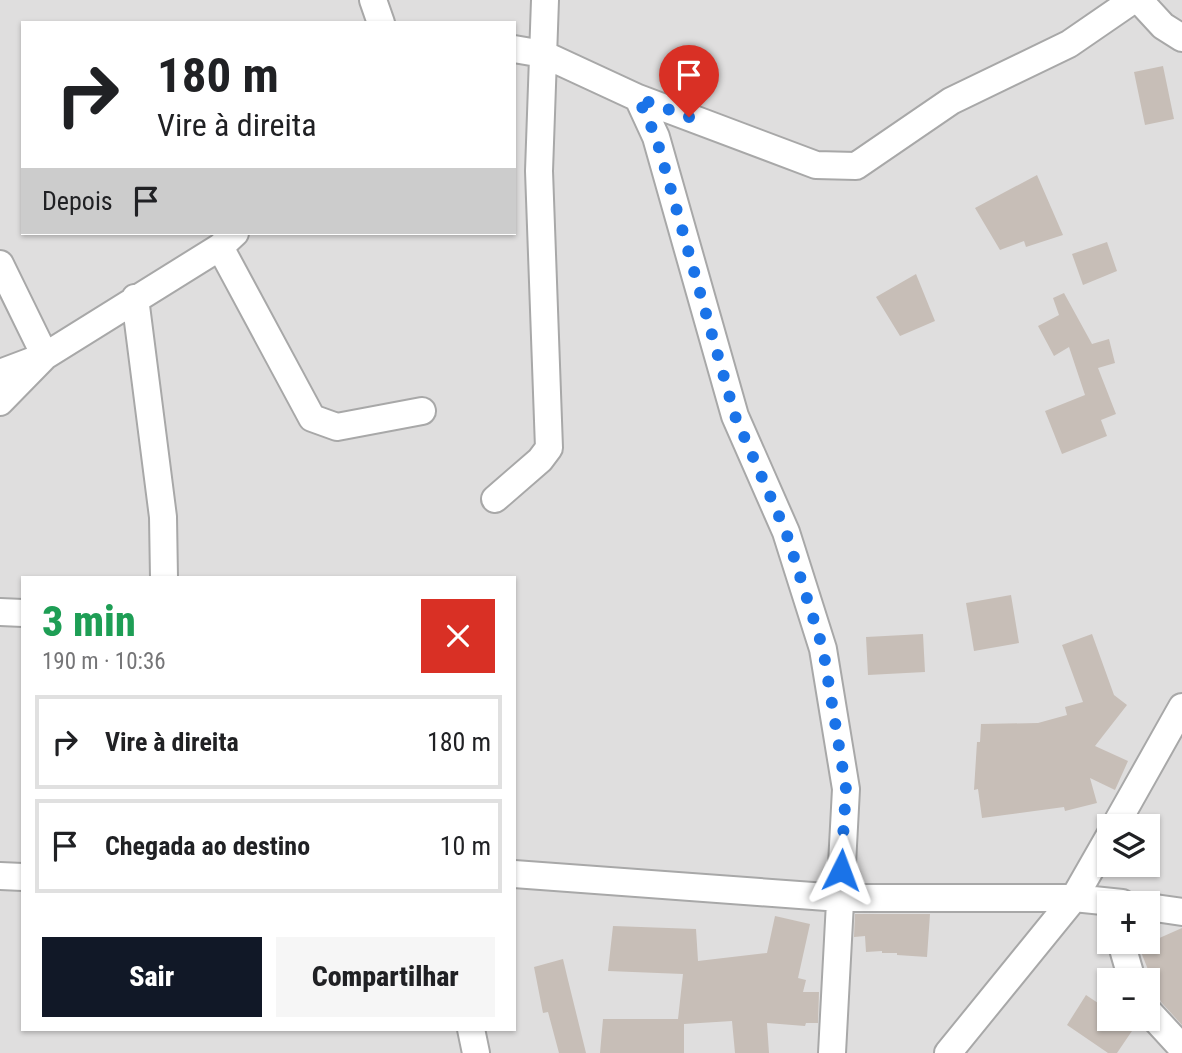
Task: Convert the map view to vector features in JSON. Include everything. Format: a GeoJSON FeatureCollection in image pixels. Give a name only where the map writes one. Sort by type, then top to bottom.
{"type":"FeatureCollection","features":[{"type":"Feature","properties":{"kind":"street"},"geometry":{"type":"LineString","coordinates":[[373,0],[380,21]]}},
{"type":"Feature","properties":{"kind":"street"},"geometry":{"type":"LineString","coordinates":[[495,499],[549,449],[539,171],[545,0]]}},
{"type":"Feature","properties":{"kind":"street"},"geometry":{"type":"LineString","coordinates":[[516,49],[543,54],[638,98],[816,165],[856,166],[951,101],[1069,44],[1133,0]]}},
{"type":"Feature","properties":{"kind":"street"},"geometry":{"type":"LineString","coordinates":[[1139,0],[1163,26],[1182,38]]}},
{"type":"Feature","properties":{"kind":"street"},"geometry":{"type":"LineString","coordinates":[[638,98],[656,137],[735,416],[786,532],[823,649],[846,789],[832,1053]]}},
{"type":"Feature","properties":{"kind":"street"},"geometry":{"type":"LineString","coordinates":[[0,373],[45,356],[227,240],[312,418],[337,427],[422,411]]}},
{"type":"Feature","properties":{"kind":"street"},"geometry":{"type":"LineString","coordinates":[[0,264],[45,356]]}},
{"type":"Feature","properties":{"kind":"street"},"geometry":{"type":"LineString","coordinates":[[135,298],[163,517],[164,576]]}},
{"type":"Feature","properties":{"kind":"street"},"geometry":{"type":"LineString","coordinates":[[0,402],[45,356]]}},
{"type":"Feature","properties":{"kind":"street"},"geometry":{"type":"LineString","coordinates":[[0,612],[21,613]]}},
{"type":"Feature","properties":{"kind":"street"},"geometry":{"type":"LineString","coordinates":[[1122,814],[1182,707]]}},
{"type":"Feature","properties":{"kind":"street"},"geometry":{"type":"LineString","coordinates":[[948,1053],[1074,898],[1097,858]]}},
{"type":"Feature","properties":{"kind":"street"},"geometry":{"type":"LineString","coordinates":[[516,874],[840,898],[1097,900]]}},
{"type":"Feature","properties":{"kind":"street"},"geometry":{"type":"LineString","coordinates":[[0,876],[21,877]]}},
{"type":"Feature","properties":{"kind":"street"},"geometry":{"type":"LineString","coordinates":[[1160,909],[1182,912]]}},
{"type":"Feature","properties":{"kind":"street"},"geometry":{"type":"LineString","coordinates":[[1160,1024],[1182,1048]]}},
{"type":"Feature","properties":{"kind":"street"},"geometry":{"type":"LineString","coordinates":[[471,1031],[476,1053]]}},
{"type":"Feature","properties":{"kind":"shaded area"},"geometry":{"type":"Polygon","coordinates":[[[0,0],[1182,0],[1182,1053],[0,1053],[0,0]]]}},
{"type":"Feature","properties":{"kind":"building"},"geometry":{"type":"Polygon","coordinates":[[[1163,66],[1174,119],[1145,125],[1134,72],[1163,66]]]}},
{"type":"Feature","properties":{"kind":"building"},"geometry":{"type":"Polygon","coordinates":[[[1037,175],[1063,235],[1026,247],[1024,241],[1000,250],[975,208],[1037,175]]]}},
{"type":"Feature","properties":{"kind":"building"},"geometry":{"type":"Polygon","coordinates":[[[1107,242],[1117,271],[1083,285],[1072,254],[1107,242]]]}},
{"type":"Feature","properties":{"kind":"building"},"geometry":{"type":"Polygon","coordinates":[[[916,274],[935,321],[900,336],[876,297],[916,274]]]}},
{"type":"Feature","properties":{"kind":"building"},"geometry":{"type":"Polygon","coordinates":[[[1064,293],[1092,344],[1109,339],[1115,363],[1098,368],[1116,414],[1101,420],[1107,436],[1062,454],[1045,411],[1085,395],[1069,347],[1054,356],[1038,326],[1059,315],[1053,298],[1064,293]]]}},
{"type":"Feature","properties":{"kind":"building"},"geometry":{"type":"Polygon","coordinates":[[[1011,595],[1019,643],[974,651],[966,603],[1011,595]]]}},
{"type":"Feature","properties":{"kind":"building"},"geometry":{"type":"Polygon","coordinates":[[[923,634],[925,672],[868,675],[866,637],[923,634]]]}},
{"type":"Feature","properties":{"kind":"building"},"geometry":{"type":"Polygon","coordinates":[[[1092,634],[1114,695],[1127,705],[1095,746],[1128,761],[1115,790],[1090,778],[1097,803],[1065,811],[1064,807],[982,818],[978,789],[974,790],[981,724],[1038,723],[1067,715],[1065,707],[1083,702],[1062,645],[1092,634]]]}},
{"type":"Feature","properties":{"kind":"building"},"geometry":{"type":"Polygon","coordinates":[[[855,914],[930,914],[927,957],[882,951],[866,952],[865,936],[854,937],[855,914]]]}},
{"type":"Feature","properties":{"kind":"building"},"geometry":{"type":"Polygon","coordinates":[[[775,916],[810,924],[798,978],[806,980],[803,992],[819,992],[818,1023],[806,1023],[805,1026],[767,1023],[769,1053],[735,1053],[732,1021],[684,1024],[684,1053],[600,1053],[603,1019],[678,1019],[683,974],[608,971],[613,926],[696,929],[698,961],[767,953],[775,916]]]}},
{"type":"Feature","properties":{"kind":"building"},"geometry":{"type":"Polygon","coordinates":[[[1182,928],[1182,1025],[1160,1000],[1160,968],[1147,968],[1142,954],[1160,954],[1160,938],[1182,928]]]}},
{"type":"Feature","properties":{"kind":"building"},"geometry":{"type":"Polygon","coordinates":[[[563,959],[586,1053],[559,1053],[548,1012],[543,1013],[534,967],[563,959]]]}},
{"type":"Feature","properties":{"kind":"building"},"geometry":{"type":"Polygon","coordinates":[[[1086,995],[1097,1002],[1097,1031],[1132,1031],[1117,1053],[1108,1053],[1067,1025],[1086,995]]]}},
{"type":"Feature","properties":{"kind":"route"},"geometry":{"type":"LineString","coordinates":[[689,117],[638,98],[656,137],[735,416],[786,532],[823,649],[846,789],[841,870]]}}]}
